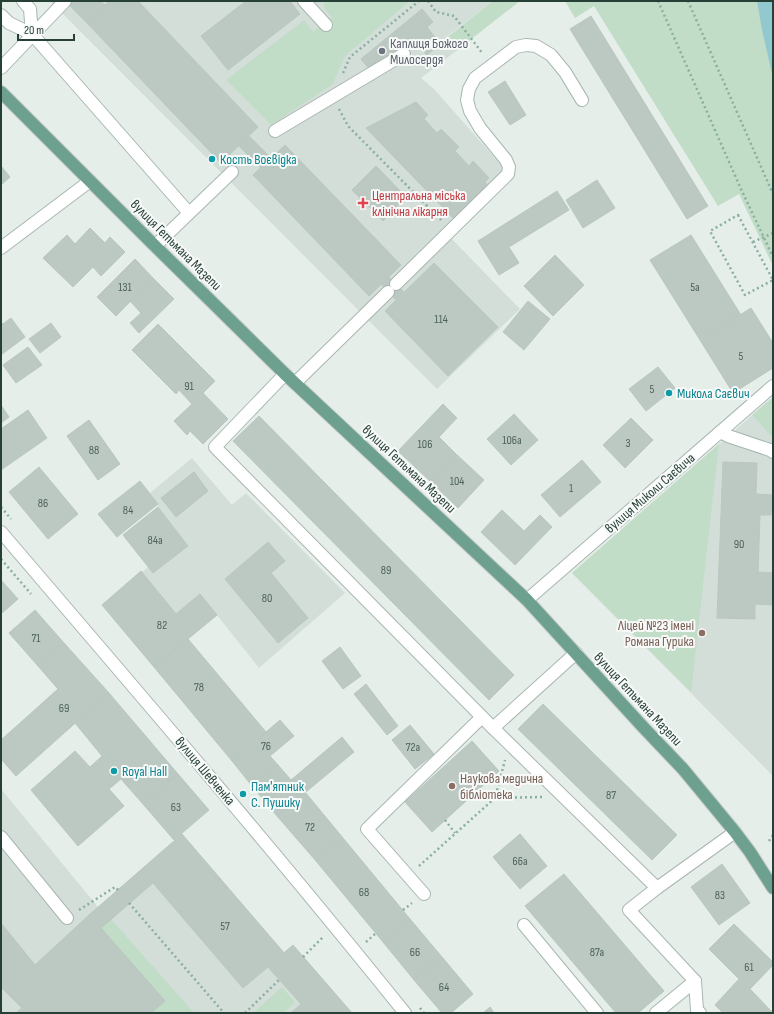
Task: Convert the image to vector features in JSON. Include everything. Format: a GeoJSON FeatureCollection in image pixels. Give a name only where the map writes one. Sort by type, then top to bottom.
{"type":"FeatureCollection","features":[{"type":"Feature","properties":{"kind":"main road","name":"вулиця Гетьмана Мазепи"},"geometry":{"type":"LineString","coordinates":[[1,92],[295,383],[526,600],[684,770],[735,832],[773,888]]}},
{"type":"Feature","properties":{"kind":"street"},"geometry":{"type":"LineString","coordinates":[[23,1],[30,9],[32,34]]}},
{"type":"Feature","properties":{"kind":"street"},"geometry":{"type":"LineString","coordinates":[[1,68],[65,1]]}},
{"type":"Feature","properties":{"kind":"street"},"geometry":{"type":"LineString","coordinates":[[304,1],[326,25]]}},
{"type":"Feature","properties":{"kind":"street"},"geometry":{"type":"LineString","coordinates":[[1,15],[9,23],[32,34],[189,213]]}},
{"type":"Feature","properties":{"kind":"street"},"geometry":{"type":"LineString","coordinates":[[295,383],[508,174],[509,167],[506,160],[480,128],[470,111],[467,100],[469,89],[476,78],[516,47],[526,45],[536,46],[551,55],[565,72],[582,100]]}},
{"type":"Feature","properties":{"kind":"street"},"geometry":{"type":"LineString","coordinates":[[275,131],[404,54]]}},
{"type":"Feature","properties":{"kind":"street"},"geometry":{"type":"LineString","coordinates":[[155,246],[232,172]]}},
{"type":"Feature","properties":{"kind":"street"},"geometry":{"type":"LineString","coordinates":[[1,248],[90,181]]}},
{"type":"Feature","properties":{"kind":"street"},"geometry":{"type":"LineString","coordinates":[[286,374],[215,447],[509,744],[657,888]]}},
{"type":"Feature","properties":{"kind":"street","name":"вулиця Миколи Саєвича"},"geometry":{"type":"LineString","coordinates":[[526,600],[773,386]]}},
{"type":"Feature","properties":{"kind":"street"},"geometry":{"type":"LineString","coordinates":[[720,432],[773,452]]}},
{"type":"Feature","properties":{"kind":"street","name":"вулиця Шевченка"},"geometry":{"type":"LineString","coordinates":[[1,532],[210,776],[405,1013]]}},
{"type":"Feature","properties":{"kind":"street"},"geometry":{"type":"LineString","coordinates":[[493,728],[576,653]]}},
{"type":"Feature","properties":{"kind":"street"},"geometry":{"type":"LineString","coordinates":[[424,894],[367,829],[482,716]]}},
{"type":"Feature","properties":{"kind":"street"},"geometry":{"type":"LineString","coordinates":[[698,1012],[694,981],[629,910],[735,832]]}},
{"type":"Feature","properties":{"kind":"street"},"geometry":{"type":"LineString","coordinates":[[1,836],[67,918]]}},
{"type":"Feature","properties":{"kind":"street"},"geometry":{"type":"LineString","coordinates":[[524,925],[597,1013]]}},
{"type":"Feature","properties":{"kind":"street"},"geometry":{"type":"LineString","coordinates":[[656,1013],[694,981]]}},
{"type":"Feature","properties":{"kind":"path"},"geometry":{"type":"LineString","coordinates":[[419,1],[350,57],[335,95],[335,103],[348,126],[451,230]]}},
{"type":"Feature","properties":{"kind":"path"},"geometry":{"type":"LineString","coordinates":[[428,1],[436,12],[454,16],[473,40]]}},
{"type":"Feature","properties":{"kind":"path"},"geometry":{"type":"LineString","coordinates":[[658,1],[741,189],[773,257]]}},
{"type":"Feature","properties":{"kind":"path"},"geometry":{"type":"LineString","coordinates":[[688,1],[773,194]]}},
{"type":"Feature","properties":{"kind":"path"},"geometry":{"type":"LineString","coordinates":[[738,215],[752,242],[773,280],[745,295],[710,231],[738,215]]}},
{"type":"Feature","properties":{"kind":"path"},"geometry":{"type":"LineString","coordinates":[[752,242],[773,233]]}},
{"type":"Feature","properties":{"kind":"path"},"geometry":{"type":"LineString","coordinates":[[408,875],[495,798],[509,744]]}},
{"type":"Feature","properties":{"kind":"path"},"geometry":{"type":"LineString","coordinates":[[495,798],[563,796]]}},
{"type":"Feature","properties":{"kind":"path"},"geometry":{"type":"LineString","coordinates":[[445,820],[455,833]]}},
{"type":"Feature","properties":{"kind":"path"},"geometry":{"type":"LineString","coordinates":[[769,841],[773,835]]}},
{"type":"Feature","properties":{"kind":"path"},"geometry":{"type":"LineString","coordinates":[[67,918],[115,886],[118,890]]}},
{"type":"Feature","properties":{"kind":"path"},"geometry":{"type":"LineString","coordinates":[[129,903],[224,1013]]}},
{"type":"Feature","properties":{"kind":"path"},"geometry":{"type":"LineString","coordinates":[[303,957],[324,936]]}},
{"type":"Feature","properties":{"kind":"path"},"geometry":{"type":"LineString","coordinates":[[245,1013],[279,980]]}},
{"type":"Feature","properties":{"kind":"shaded area","name":"Центральна міська клінічна лікарня"},"geometry":{"type":"Polygon","coordinates":[[[50,1],[493,1],[446,37],[456,51],[421,78],[434,89],[503,167],[505,174],[445,232],[520,309],[437,389],[50,1]]]}},
{"type":"Feature","properties":{"kind":"shaded area","name":"Ліцей №23 імені Романа Гурика"},"geometry":{"type":"Polygon","coordinates":[[[767,402],[773,410],[773,776],[572,573],[767,402]]]}},
{"type":"Feature","properties":{"kind":"shaded area"},"geometry":{"type":"Polygon","coordinates":[[[192,458],[232,505],[246,493],[345,593],[259,668],[217,615],[154,667],[102,605],[148,567],[153,573],[188,546],[157,505],[158,504],[150,493],[192,458]]]}},
{"type":"Feature","properties":{"kind":"shaded area"},"geometry":{"type":"Polygon","coordinates":[[[1,789],[98,907],[182,834],[284,952],[293,945],[352,1013],[1,1013],[1,789]]]}},
{"type":"Feature","properties":{"kind":"green space"},"geometry":{"type":"Polygon","coordinates":[[[324,1],[410,1],[345,56],[333,84],[271,125],[226,80],[304,20],[313,32],[332,17],[324,8],[324,1]]]}},
{"type":"Feature","properties":{"kind":"green space"},"geometry":{"type":"Polygon","coordinates":[[[493,1],[520,1],[456,51],[446,38],[493,1]]]}},
{"type":"Feature","properties":{"kind":"green space"},"geometry":{"type":"Polygon","coordinates":[[[565,1],[773,1],[773,266],[739,194],[718,206],[594,6],[575,18],[565,1]]]}},
{"type":"Feature","properties":{"kind":"green space"},"geometry":{"type":"Polygon","coordinates":[[[773,397],[773,438],[752,415],[773,397]]]}},
{"type":"Feature","properties":{"kind":"green space"},"geometry":{"type":"Polygon","coordinates":[[[719,444],[691,692],[572,573],[719,444]]]}},
{"type":"Feature","properties":{"kind":"green space"},"geometry":{"type":"Polygon","coordinates":[[[111,919],[194,1013],[151,1013],[164,1001],[101,928],[111,919]]]}},
{"type":"Feature","properties":{"kind":"green space"},"geometry":{"type":"Polygon","coordinates":[[[282,987],[295,1002],[284,1013],[253,1013],[282,987]]]}},
{"type":"Feature","properties":{"kind":"water"},"geometry":{"type":"Polygon","coordinates":[[[757,1],[773,1],[773,78],[762,30],[757,1]]]}},
{"type":"Feature","properties":{"kind":"building"},"geometry":{"type":"Polygon","coordinates":[[[65,1],[100,1],[105,5],[87,23],[65,1]]]}},
{"type":"Feature","properties":{"kind":"building"},"geometry":{"type":"Polygon","coordinates":[[[109,1],[138,1],[258,127],[221,163],[87,23],[109,1]]]}},
{"type":"Feature","properties":{"kind":"building"},"geometry":{"type":"Polygon","coordinates":[[[246,1],[290,1],[300,14],[228,70],[201,36],[246,1]]]}},
{"type":"Feature","properties":{"kind":"building"},"geometry":{"type":"Polygon","coordinates":[[[422,9],[433,22],[427,27],[440,44],[427,55],[412,38],[371,71],[361,59],[422,9]]]}},
{"type":"Feature","properties":{"kind":"building"},"geometry":{"type":"Polygon","coordinates":[[[591,16],[708,206],[687,219],[570,29],[591,16]]]}},
{"type":"Feature","properties":{"kind":"building"},"geometry":{"type":"Polygon","coordinates":[[[505,81],[526,115],[510,125],[488,92],[505,81]]]}},
{"type":"Feature","properties":{"kind":"building"},"geometry":{"type":"Polygon","coordinates":[[[416,102],[428,115],[424,119],[437,133],[441,129],[459,147],[455,151],[469,166],[473,161],[489,178],[485,182],[489,187],[455,220],[366,128],[416,102]]]}},
{"type":"Feature","properties":{"kind":"building"},"geometry":{"type":"Polygon","coordinates":[[[249,136],[271,158],[261,168],[239,146],[249,136]]]}},
{"type":"Feature","properties":{"kind":"building"},"geometry":{"type":"Polygon","coordinates":[[[285,145],[401,265],[369,296],[253,175],[285,145]]]}},
{"type":"Feature","properties":{"kind":"building"},"geometry":{"type":"Polygon","coordinates":[[[1,166],[10,177],[1,185],[1,166]]]}},
{"type":"Feature","properties":{"kind":"building"},"geometry":{"type":"Polygon","coordinates":[[[376,166],[406,197],[383,221],[352,190],[376,166]]]}},
{"type":"Feature","properties":{"kind":"building"},"geometry":{"type":"Polygon","coordinates":[[[597,180],[615,208],[583,228],[566,200],[597,180]]]}},
{"type":"Feature","properties":{"kind":"building"},"geometry":{"type":"Polygon","coordinates":[[[557,191],[569,210],[509,247],[519,263],[499,275],[478,241],[557,191]]]}},
{"type":"Feature","properties":{"kind":"building"},"geometry":{"type":"Polygon","coordinates":[[[90,228],[105,243],[110,237],[125,252],[101,276],[93,267],[73,287],[43,258],[67,235],[75,244],[90,228]]]}},
{"type":"Feature","properties":{"kind":"building"},"geometry":{"type":"Polygon","coordinates":[[[691,235],[741,315],[700,340],[650,260],[691,235]]]}},
{"type":"Feature","properties":{"kind":"building"},"geometry":{"type":"Polygon","coordinates":[[[555,255],[584,285],[553,316],[524,286],[555,255]]]}},
{"type":"Feature","properties":{"kind":"building"},"geometry":{"type":"Polygon","coordinates":[[[135,259],[153,278],[116,316],[97,297],[135,259]]]}},
{"type":"Feature","properties":{"kind":"building"},"geometry":{"type":"Polygon","coordinates":[[[434,263],[498,327],[448,376],[385,311],[434,263]]]}},
{"type":"Feature","properties":{"kind":"building"},"geometry":{"type":"Polygon","coordinates":[[[389,277],[404,292],[396,300],[381,284],[389,277]]]}},
{"type":"Feature","properties":{"kind":"building"},"geometry":{"type":"Polygon","coordinates":[[[153,278],[174,299],[139,333],[130,323],[141,313],[130,301],[153,278]]]}},
{"type":"Feature","properties":{"kind":"building"},"geometry":{"type":"Polygon","coordinates":[[[528,301],[550,319],[524,350],[503,332],[528,301]]]}},
{"type":"Feature","properties":{"kind":"building"},"geometry":{"type":"Polygon","coordinates":[[[751,308],[773,343],[773,368],[733,393],[700,340],[751,308]]]}},
{"type":"Feature","properties":{"kind":"building"},"geometry":{"type":"Polygon","coordinates":[[[11,318],[25,337],[1,355],[1,322],[3,324],[11,318]]]}},
{"type":"Feature","properties":{"kind":"building"},"geometry":{"type":"Polygon","coordinates":[[[51,323],[61,337],[40,353],[29,339],[51,323]]]}},
{"type":"Feature","properties":{"kind":"building"},"geometry":{"type":"Polygon","coordinates":[[[158,324],[215,381],[203,393],[228,419],[203,444],[190,431],[187,435],[174,421],[192,404],[179,390],[176,394],[132,350],[158,324]]]}},
{"type":"Feature","properties":{"kind":"building"},"geometry":{"type":"Polygon","coordinates":[[[28,347],[42,365],[16,383],[3,365],[28,347]]]}},
{"type":"Feature","properties":{"kind":"building"},"geometry":{"type":"Polygon","coordinates":[[[658,367],[675,388],[646,411],[629,389],[658,367]]]}},
{"type":"Feature","properties":{"kind":"building"},"geometry":{"type":"Polygon","coordinates":[[[443,404],[457,418],[439,437],[456,454],[430,481],[398,451],[443,404]]]}},
{"type":"Feature","properties":{"kind":"building"},"geometry":{"type":"Polygon","coordinates":[[[1,405],[9,417],[1,423],[1,405]]]}},
{"type":"Feature","properties":{"kind":"building"},"geometry":{"type":"Polygon","coordinates":[[[28,410],[47,438],[1,470],[1,429],[28,410]]]}},
{"type":"Feature","properties":{"kind":"building"},"geometry":{"type":"Polygon","coordinates":[[[514,414],[538,440],[511,465],[487,439],[514,414]]]}},
{"type":"Feature","properties":{"kind":"building"},"geometry":{"type":"Polygon","coordinates":[[[259,416],[514,675],[489,700],[233,441],[259,416]]]}},
{"type":"Feature","properties":{"kind":"building"},"geometry":{"type":"Polygon","coordinates":[[[631,418],[653,440],[625,468],[603,445],[631,418]]]}},
{"type":"Feature","properties":{"kind":"building"},"geometry":{"type":"Polygon","coordinates":[[[89,420],[120,464],[98,480],[67,436],[89,420]]]}},
{"type":"Feature","properties":{"kind":"building"},"geometry":{"type":"Polygon","coordinates":[[[456,454],[484,480],[458,508],[430,481],[456,454]]]}},
{"type":"Feature","properties":{"kind":"building"},"geometry":{"type":"Polygon","coordinates":[[[582,460],[601,482],[560,517],[541,495],[582,460]]]}},
{"type":"Feature","properties":{"kind":"building"},"geometry":{"type":"Polygon","coordinates":[[[723,462],[757,463],[756,494],[772,495],[771,515],[760,515],[758,572],[773,573],[773,605],[755,604],[755,619],[717,618],[723,462]]]}},
{"type":"Feature","properties":{"kind":"building"},"geometry":{"type":"Polygon","coordinates":[[[39,467],[78,514],[48,539],[9,492],[39,467]]]}},
{"type":"Feature","properties":{"kind":"building"},"geometry":{"type":"Polygon","coordinates":[[[194,472],[208,491],[176,517],[161,498],[194,472]]]}},
{"type":"Feature","properties":{"kind":"building"},"geometry":{"type":"Polygon","coordinates":[[[140,481],[158,504],[117,537],[98,514],[140,481]]]}},
{"type":"Feature","properties":{"kind":"building"},"geometry":{"type":"Polygon","coordinates":[[[158,507],[188,546],[153,573],[123,535],[158,507]]]}},
{"type":"Feature","properties":{"kind":"building"},"geometry":{"type":"Polygon","coordinates":[[[502,510],[524,531],[540,515],[552,527],[515,565],[481,532],[502,510]]]}},
{"type":"Feature","properties":{"kind":"building"},"geometry":{"type":"Polygon","coordinates":[[[268,542],[285,561],[271,573],[308,618],[278,643],[225,579],[268,542]]]}},
{"type":"Feature","properties":{"kind":"building"},"geometry":{"type":"Polygon","coordinates":[[[141,571],[176,614],[200,594],[217,615],[154,667],[102,605],[141,571]]]}},
{"type":"Feature","properties":{"kind":"building"},"geometry":{"type":"Polygon","coordinates":[[[1,580],[18,599],[1,614],[1,580]]]}},
{"type":"Feature","properties":{"kind":"building"},"geometry":{"type":"Polygon","coordinates":[[[35,610],[64,643],[38,666],[9,633],[35,610]]]}},
{"type":"Feature","properties":{"kind":"building"},"geometry":{"type":"Polygon","coordinates":[[[188,639],[266,732],[232,761],[154,667],[188,639]]]}},
{"type":"Feature","properties":{"kind":"building"},"geometry":{"type":"Polygon","coordinates":[[[64,643],[109,693],[16,776],[1,759],[1,740],[58,689],[38,666],[64,643]]]}},
{"type":"Feature","properties":{"kind":"building"},"geometry":{"type":"Polygon","coordinates":[[[340,647],[361,676],[343,689],[322,661],[340,647]]]}},
{"type":"Feature","properties":{"kind":"building"},"geometry":{"type":"Polygon","coordinates":[[[366,684],[398,726],[387,735],[354,694],[366,684]]]}},
{"type":"Feature","properties":{"kind":"building","name":"Royal Hall"},"geometry":{"type":"Polygon","coordinates":[[[109,693],[178,774],[143,804],[121,779],[109,789],[124,806],[78,846],[31,790],[75,751],[90,767],[102,756],[75,723],[109,693]]]}},
{"type":"Feature","properties":{"kind":"building"},"geometry":{"type":"Polygon","coordinates":[[[543,704],[677,835],[652,860],[518,729],[543,704]]]}},
{"type":"Feature","properties":{"kind":"building"},"geometry":{"type":"Polygon","coordinates":[[[280,720],[294,736],[270,756],[278,765],[252,786],[232,761],[280,720]]]}},
{"type":"Feature","properties":{"kind":"building"},"geometry":{"type":"Polygon","coordinates":[[[410,725],[434,754],[415,769],[392,740],[410,725]]]}},
{"type":"Feature","properties":{"kind":"building"},"geometry":{"type":"Polygon","coordinates":[[[342,737],[354,752],[277,816],[252,786],[278,765],[291,780],[342,737]]]}},
{"type":"Feature","properties":{"kind":"building","name":"Наукова медична бібліотека"},"geometry":{"type":"Polygon","coordinates":[[[472,741],[499,771],[432,832],[405,802],[472,741]]]}},
{"type":"Feature","properties":{"kind":"building"},"geometry":{"type":"Polygon","coordinates":[[[178,774],[209,810],[174,840],[143,804],[178,774]]]}},
{"type":"Feature","properties":{"kind":"building"},"geometry":{"type":"Polygon","coordinates":[[[305,792],[343,838],[316,861],[277,816],[305,792]]]}},
{"type":"Feature","properties":{"kind":"building"},"geometry":{"type":"Polygon","coordinates":[[[182,834],[284,953],[293,945],[352,1013],[291,1013],[301,1004],[268,967],[243,988],[153,883],[101,928],[165,1001],[151,1013],[16,1013],[22,1008],[1,987],[1,923],[35,965],[89,915],[182,834]]]}},
{"type":"Feature","properties":{"kind":"building"},"geometry":{"type":"Polygon","coordinates":[[[520,834],[547,866],[520,889],[493,857],[520,834]]]}},
{"type":"Feature","properties":{"kind":"building"},"geometry":{"type":"Polygon","coordinates":[[[343,838],[410,919],[383,942],[316,861],[343,838]]]}},
{"type":"Feature","properties":{"kind":"building"},"geometry":{"type":"Polygon","coordinates":[[[722,864],[750,903],[719,925],[691,887],[722,864]]]}},
{"type":"Feature","properties":{"kind":"building"},"geometry":{"type":"Polygon","coordinates":[[[564,874],[664,991],[638,1013],[616,1013],[525,906],[564,874]]]}},
{"type":"Feature","properties":{"kind":"building"},"geometry":{"type":"Polygon","coordinates":[[[410,919],[442,957],[414,980],[383,942],[410,919]]]}},
{"type":"Feature","properties":{"kind":"building"},"geometry":{"type":"Polygon","coordinates":[[[734,924],[773,962],[773,965],[750,989],[773,1013],[723,1013],[715,1005],[739,979],[709,949],[734,924]]]}},
{"type":"Feature","properties":{"kind":"building"},"geometry":{"type":"Polygon","coordinates":[[[442,957],[473,994],[451,1013],[442,1013],[414,980],[442,957]]]}},
{"type":"Feature","properties":{"kind":"building"},"geometry":{"type":"Polygon","coordinates":[[[490,1007],[494,1013],[483,1013],[490,1007]]]}},
{"type":"Feature","properties":{"kind":"place","name":"Каплиця Божого Милосердя"},"geometry":{"type":"Point","coordinates":[382,51]}},
{"type":"Feature","properties":{"kind":"place","name":"Кость Воєвідка"},"geometry":{"type":"Point","coordinates":[212,159]}},
{"type":"Feature","properties":{"kind":"place","name":"Центральна міська клінічна лікарня"},"geometry":{"type":"Point","coordinates":[363,203]}},
{"type":"Feature","properties":{"kind":"place","name":"Микола Саєвич"},"geometry":{"type":"Point","coordinates":[669,393]}},
{"type":"Feature","properties":{"kind":"place","name":"Ліцей №23 імені Романа Гурика"},"geometry":{"type":"Point","coordinates":[702,633]}},
{"type":"Feature","properties":{"kind":"place","name":"Royal Hall"},"geometry":{"type":"Point","coordinates":[114,771]}},
{"type":"Feature","properties":{"kind":"place","name":"Наукова медична бібліотека"},"geometry":{"type":"Point","coordinates":[452,786]}},
{"type":"Feature","properties":{"kind":"place","name":"Пам'ятник С. Пушику"},"geometry":{"type":"Point","coordinates":[243,794]}}]}
